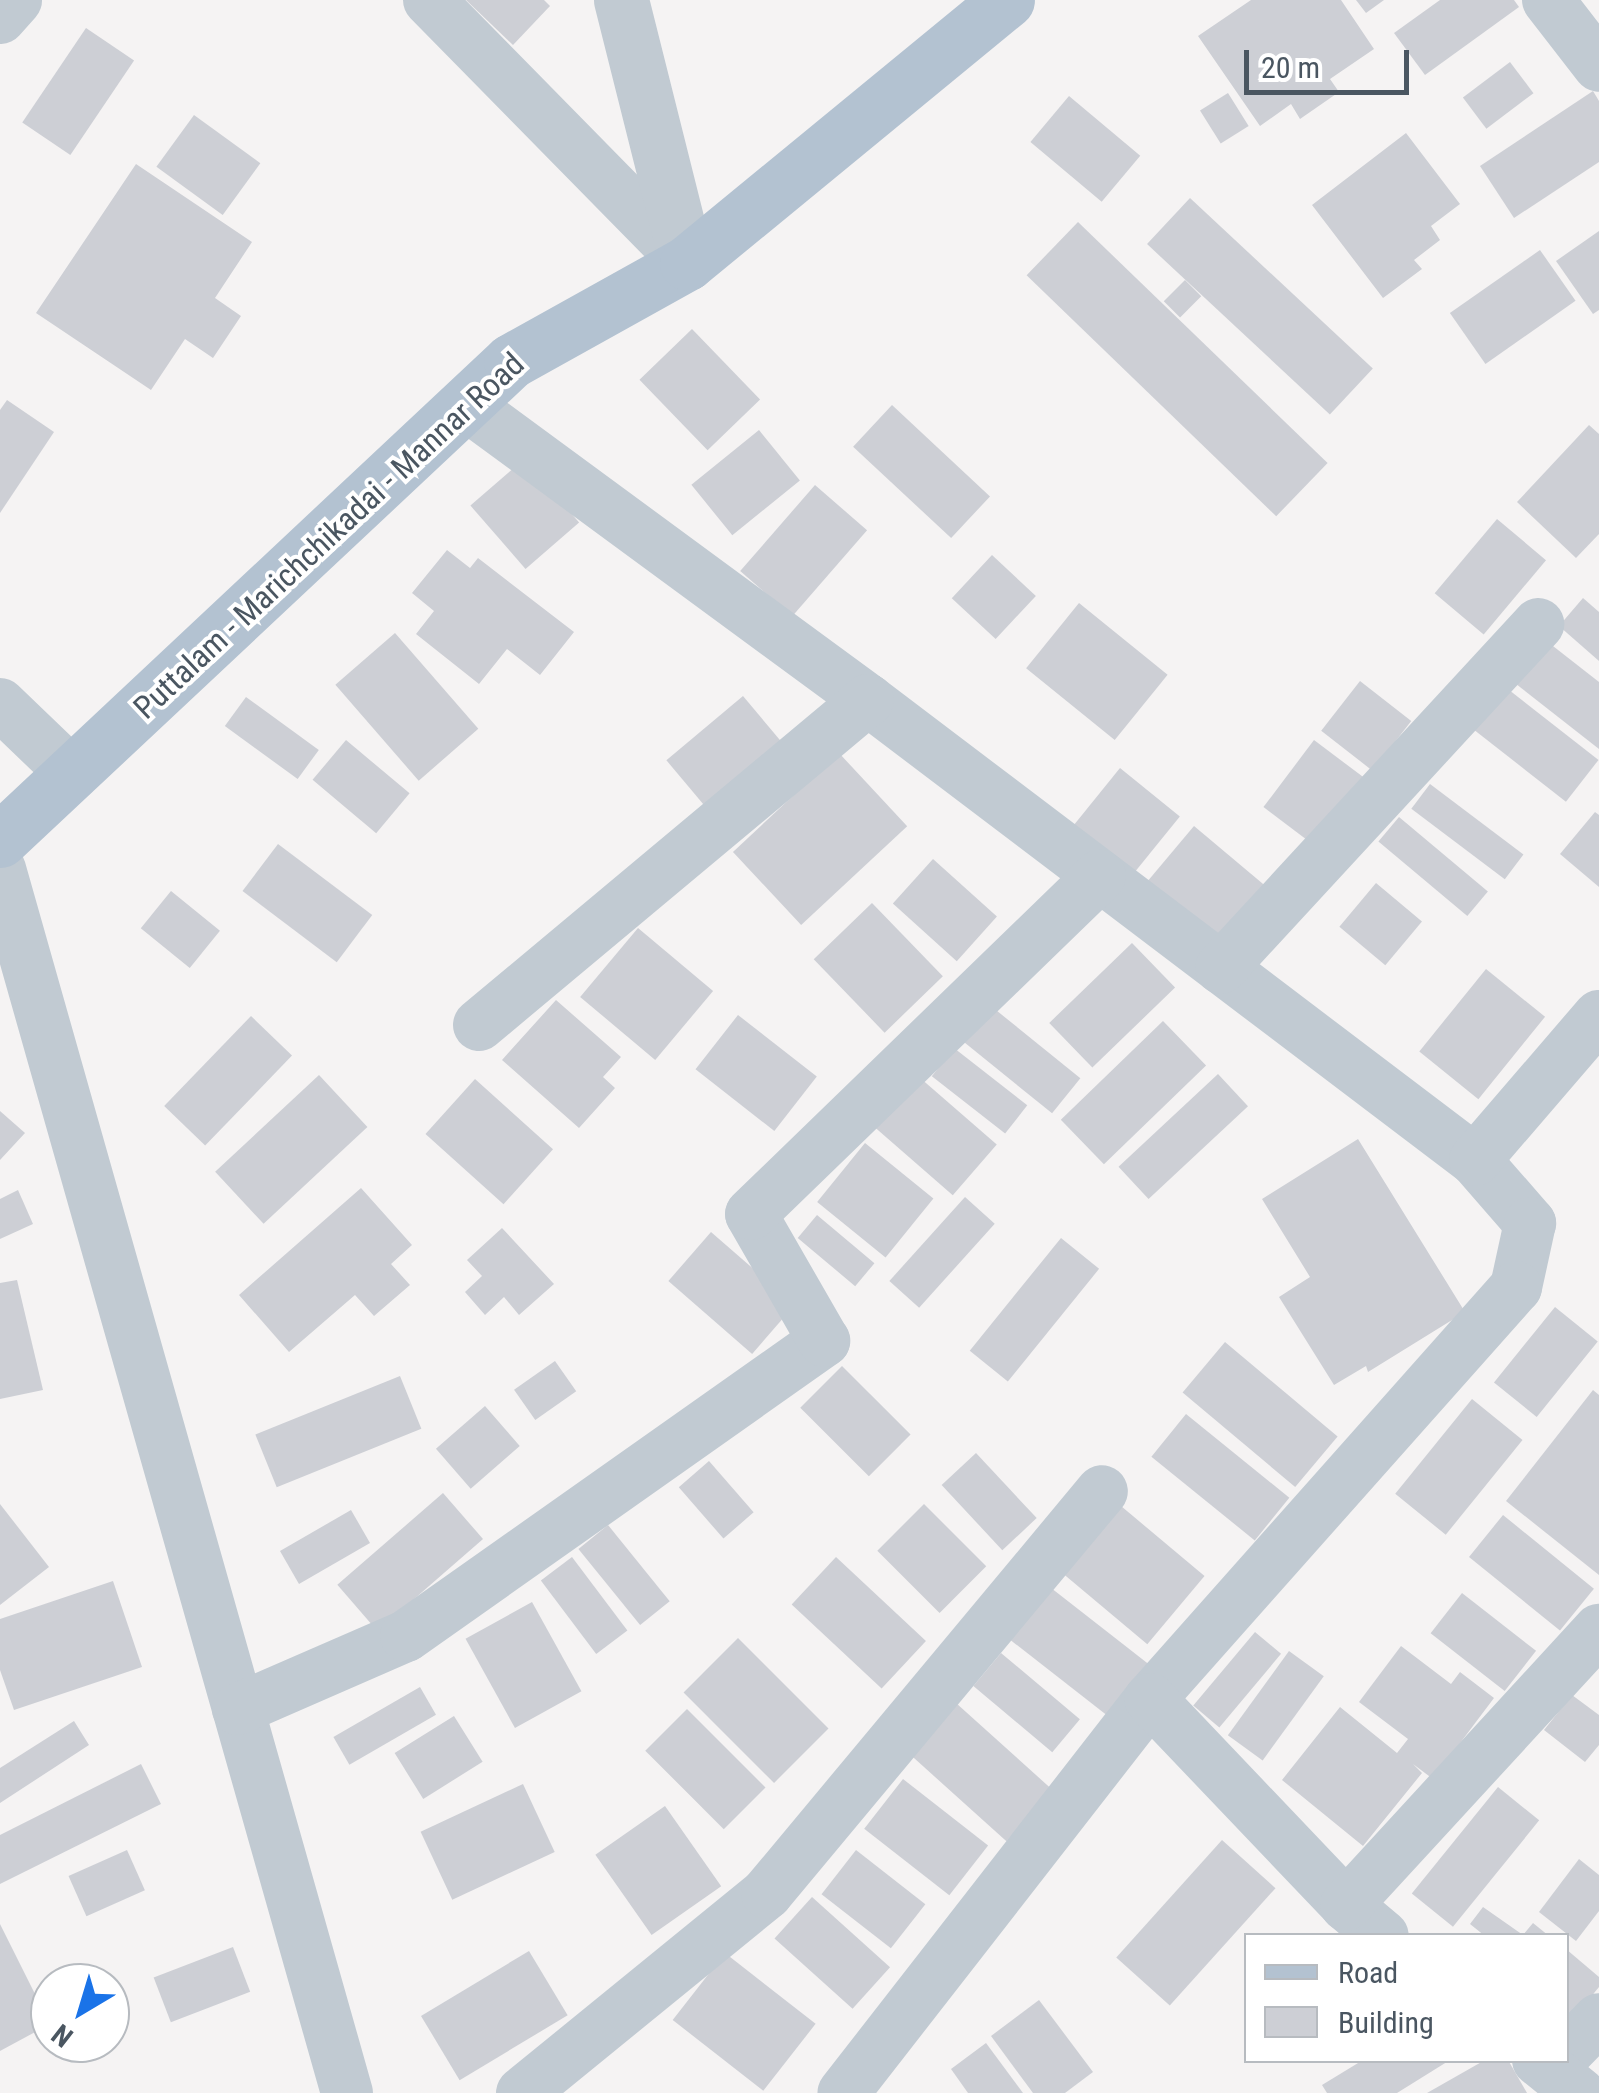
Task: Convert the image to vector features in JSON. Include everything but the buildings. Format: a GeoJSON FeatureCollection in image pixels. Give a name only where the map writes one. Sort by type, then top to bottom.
{"type":"FeatureCollection","features":[{"type":"Feature","properties":{"kind":"main road","name":"Puttalam - Marichchikadai - Mannar Road"},"geometry":{"type":"LineString","coordinates":[[0,840],[510,361],[688,263],[1007,0]]}},
{"type":"Feature","properties":{"kind":"street"},"geometry":{"type":"LineString","coordinates":[[0,18],[16,0]]}},
{"type":"Feature","properties":{"kind":"street"},"geometry":{"type":"LineString","coordinates":[[429,0],[688,263]]}},
{"type":"Feature","properties":{"kind":"street"},"geometry":{"type":"LineString","coordinates":[[621,0],[688,263]]}},
{"type":"Feature","properties":{"kind":"street"},"geometry":{"type":"LineString","coordinates":[[1548,0],[1599,66]]}},
{"type":"Feature","properties":{"kind":"street"},"geometry":{"type":"LineString","coordinates":[[466,404],[868,700],[1475,1160],[1530,1224],[1516,1286],[1150,1699],[843,2093]]}},
{"type":"Feature","properties":{"kind":"street"},"geometry":{"type":"LineString","coordinates":[[1221,968],[1538,624]]}},
{"type":"Feature","properties":{"kind":"street"},"geometry":{"type":"LineString","coordinates":[[479,1025],[868,700]]}},
{"type":"Feature","properties":{"kind":"street"},"geometry":{"type":"LineString","coordinates":[[0,704],[73,774]]}},
{"type":"Feature","properties":{"kind":"street"},"geometry":{"type":"LineString","coordinates":[[0,869],[347,2093]]}},
{"type":"Feature","properties":{"kind":"street"},"geometry":{"type":"LineString","coordinates":[[238,1709],[406,1636],[824,1341],[752,1214],[1100,876]]}},
{"type":"Feature","properties":{"kind":"street"},"geometry":{"type":"LineString","coordinates":[[1475,1160],[1599,1016]]}},
{"type":"Feature","properties":{"kind":"street"},"geometry":{"type":"LineString","coordinates":[[522,2093],[766,1893],[1102,1491]]}},
{"type":"Feature","properties":{"kind":"street"},"geometry":{"type":"LineString","coordinates":[[1150,1699],[1364,1920],[1599,1630]]}},
{"type":"Feature","properties":{"kind":"street"},"geometry":{"type":"LineString","coordinates":[[1569,2055],[1599,2019]]}}]}
